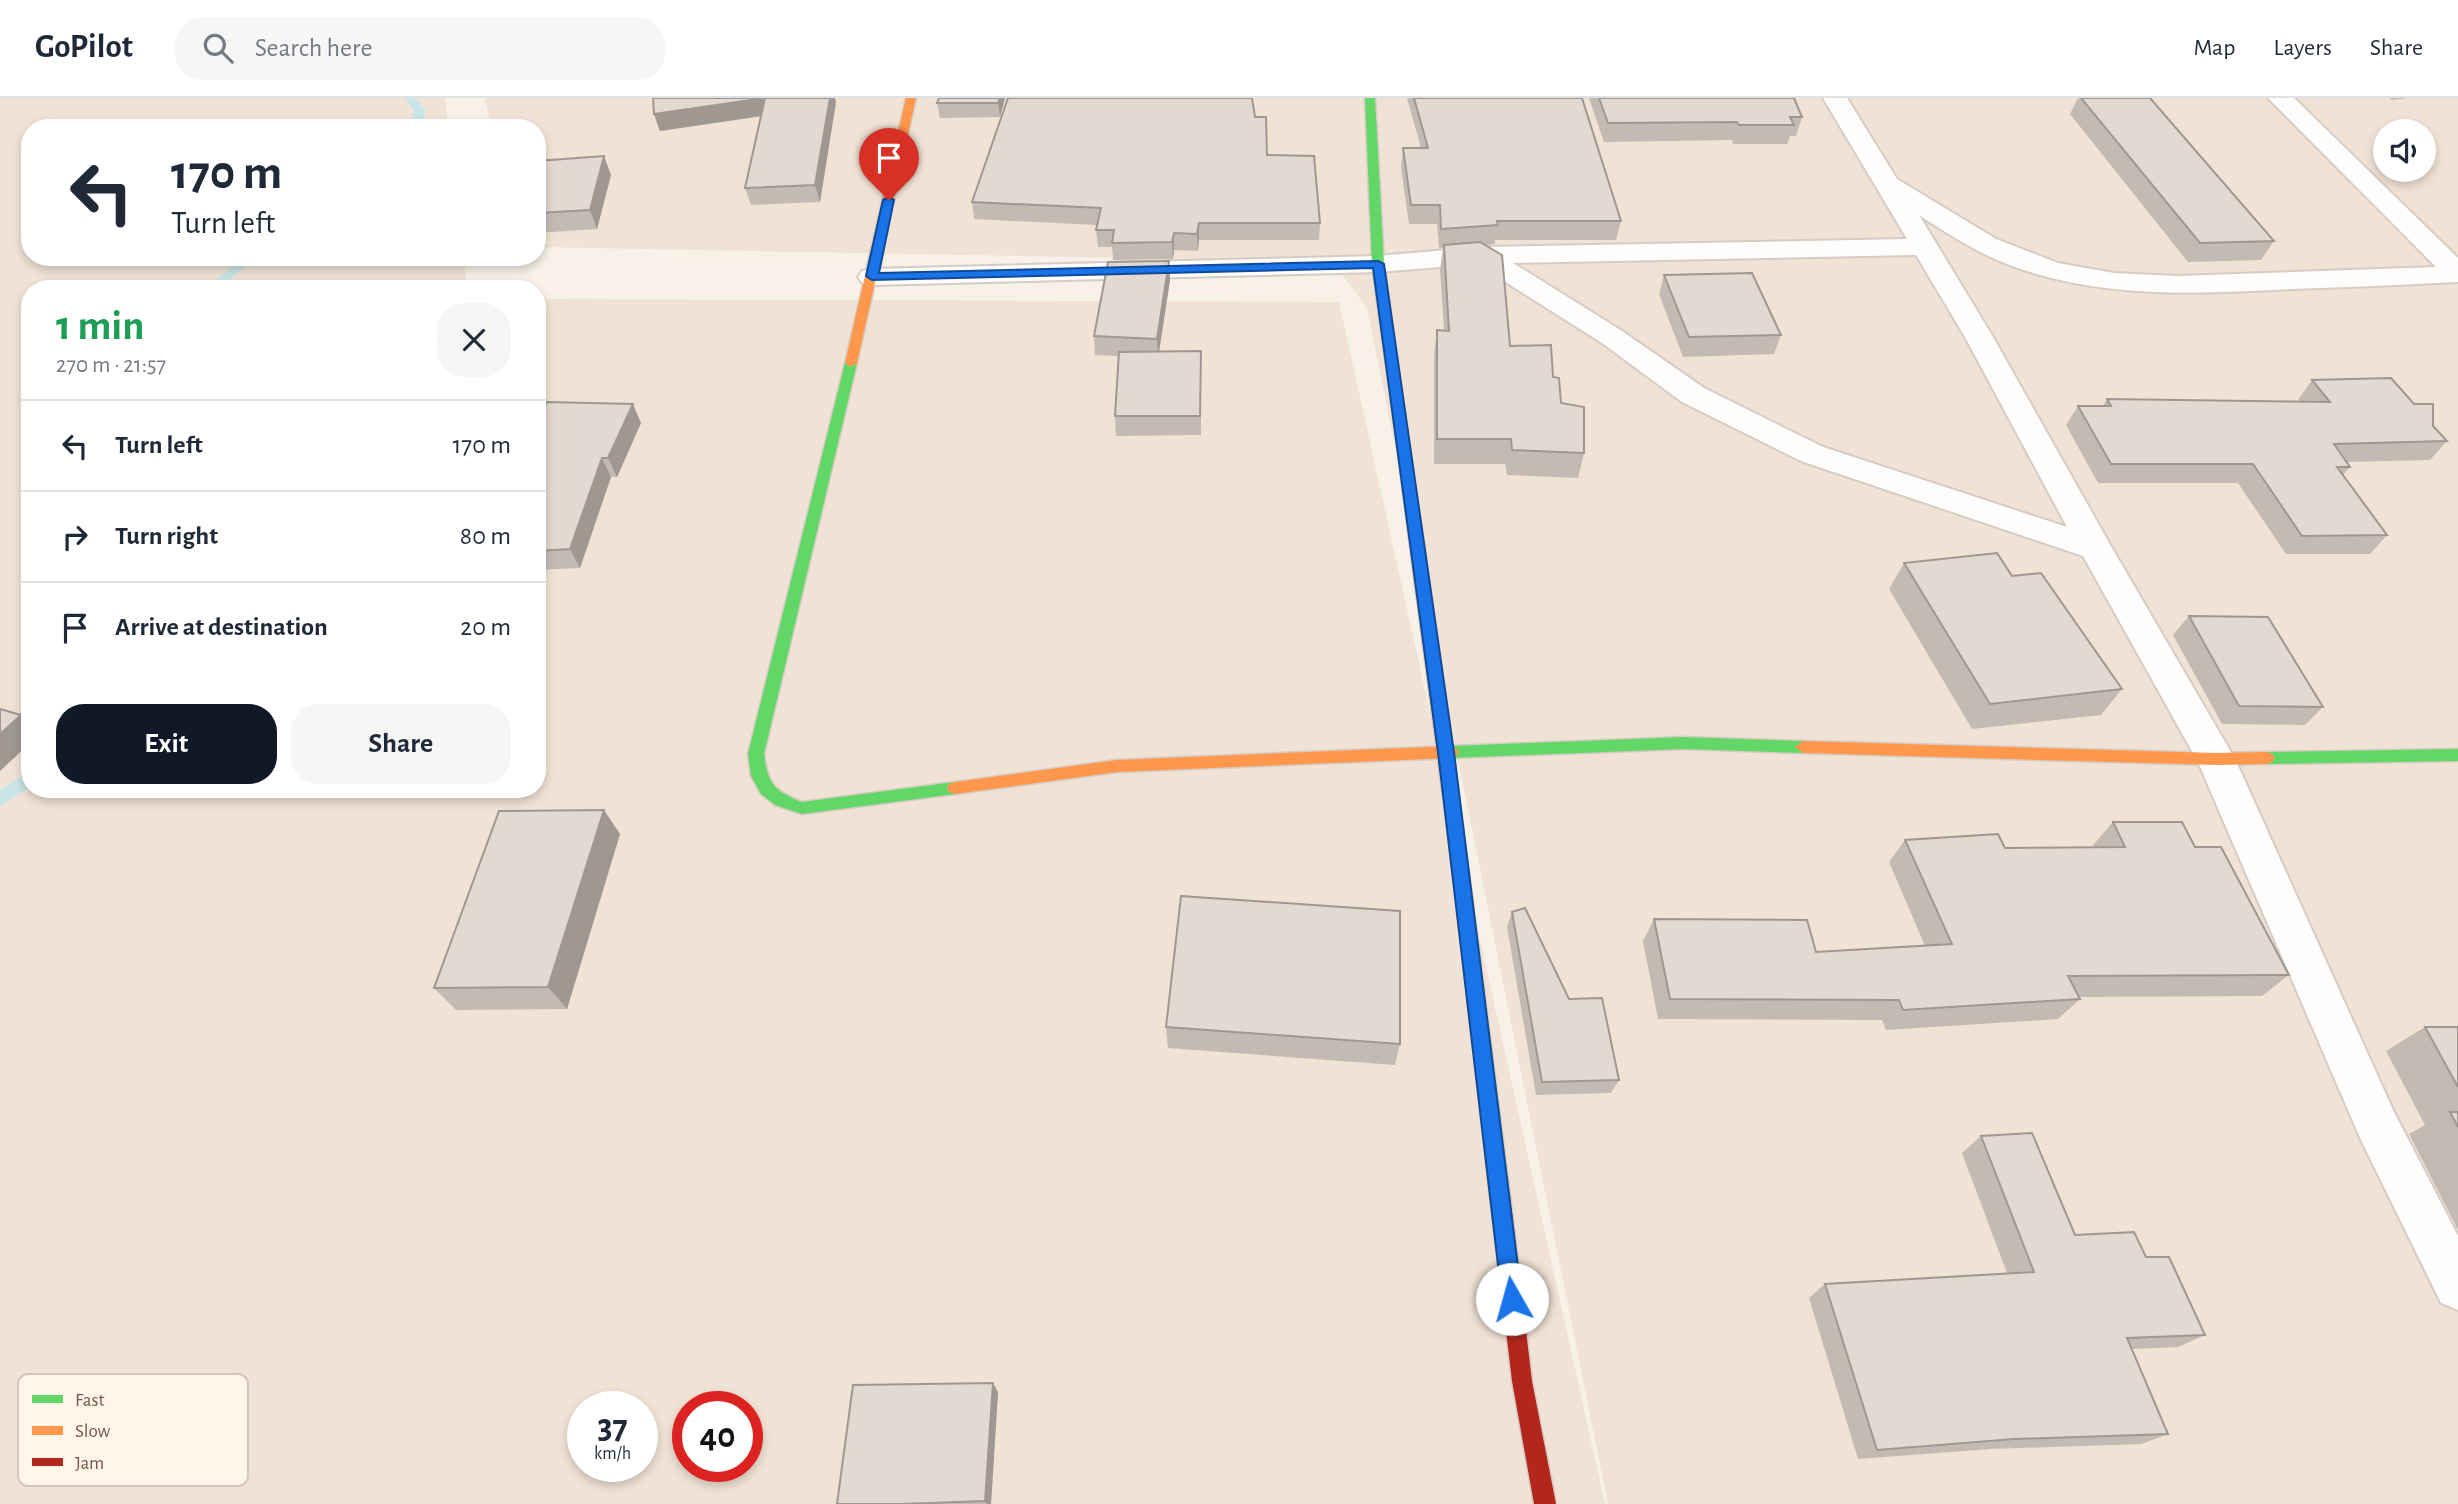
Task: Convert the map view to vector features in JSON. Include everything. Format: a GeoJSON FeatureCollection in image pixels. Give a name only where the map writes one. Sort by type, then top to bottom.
{"type":"FeatureCollection","features":[{"type":"Feature","properties":{"kind":"street"},"geometry":{"type":"LineString","coordinates":[[911,98],[872,276],[756,754],[756,770],[762,786],[780,801],[802,808],[1118,766],[1683,743],[2216,759],[2458,755]]}},
{"type":"Feature","properties":{"kind":"street"},"geometry":{"type":"LineString","coordinates":[[1370,98],[1378,264],[1446,752],[1522,1381],[1545,1504]]}},
{"type":"Feature","properties":{"kind":"street"},"geometry":{"type":"LineString","coordinates":[[1835,98],[1979,337],[2095,548],[2216,759],[2377,1125],[2458,1286]]}},
{"type":"Feature","properties":{"kind":"street"},"geometry":{"type":"LineString","coordinates":[[2280,98],[2458,274]]}},
{"type":"Feature","properties":{"kind":"street"},"geometry":{"type":"LineString","coordinates":[[1885,181],[1966,234],[2021,260],[2073,274],[2127,283],[2204,284],[2458,274]]}},
{"type":"Feature","properties":{"kind":"street"},"geometry":{"type":"LineString","coordinates":[[872,276],[1378,264],[1482,255],[1924,247]]}},
{"type":"Feature","properties":{"kind":"street"},"geometry":{"type":"LineString","coordinates":[[1482,255],[1612,337],[1693,395],[1812,454],[2095,548]]}},
{"type":"Feature","properties":{"kind":"shaded area"},"geometry":{"type":"Polygon","coordinates":[[[0,98],[445,98],[447,119],[21,119],[21,266],[465,266],[466,280],[21,280],[21,798],[546,798],[546,299],[1339,302],[1605,1504],[0,1504],[0,98]]]}},
{"type":"Feature","properties":{"kind":"shaded area"},"geometry":{"type":"Polygon","coordinates":[[[485,98],[2458,98],[2458,1504],[1608,1504],[1367,308],[1333,262],[546,247],[546,119],[489,119],[485,98]]]}},
{"type":"Feature","properties":{"kind":"building"},"geometry":{"type":"Polygon","coordinates":[[[653,98],[765,98],[654,114],[653,98]]]}},
{"type":"Feature","properties":{"kind":"building"},"geometry":{"type":"Polygon","coordinates":[[[765,98],[830,98],[815,185],[745,188],[765,98]]]}},
{"type":"Feature","properties":{"kind":"building"},"geometry":{"type":"Polygon","coordinates":[[[939,98],[1000,98],[998,103],[937,103],[939,98]]]}},
{"type":"Feature","properties":{"kind":"building"},"geometry":{"type":"Polygon","coordinates":[[[1008,98],[1252,98],[1255,117],[1266,117],[1267,155],[1314,156],[1320,223],[1199,223],[1197,234],[1174,233],[1172,242],[1112,243],[1114,230],[1096,230],[1101,208],[972,202],[1008,98]]]}},
{"type":"Feature","properties":{"kind":"building"},"geometry":{"type":"Polygon","coordinates":[[[1414,98],[1582,98],[1621,221],[1497,221],[1498,225],[1441,229],[1440,205],[1411,205],[1403,148],[1428,148],[1414,98]]]}},
{"type":"Feature","properties":{"kind":"building"},"geometry":{"type":"Polygon","coordinates":[[[1599,98],[1794,98],[1802,117],[1790,117],[1794,125],[1739,125],[1737,122],[1608,123],[1599,98]]]}},
{"type":"Feature","properties":{"kind":"building"},"geometry":{"type":"Polygon","coordinates":[[[2081,98],[2150,98],[2274,241],[2200,243],[2081,98]]]}},
{"type":"Feature","properties":{"kind":"building"},"geometry":{"type":"Polygon","coordinates":[[[604,156],[590,210],[546,212],[546,160],[604,156]]]}},
{"type":"Feature","properties":{"kind":"building"},"geometry":{"type":"Polygon","coordinates":[[[1480,242],[1502,255],[1510,346],[1551,345],[1553,377],[1559,378],[1561,403],[1584,407],[1584,453],[1512,450],[1511,439],[1437,439],[1437,330],[1449,331],[1444,245],[1480,242]]]}},
{"type":"Feature","properties":{"kind":"building"},"geometry":{"type":"Polygon","coordinates":[[[1169,261],[1157,339],[1094,336],[1108,262],[1169,261]]]}},
{"type":"Feature","properties":{"kind":"building"},"geometry":{"type":"Polygon","coordinates":[[[1752,273],[1781,335],[1689,337],[1664,275],[1752,273]]]}},
{"type":"Feature","properties":{"kind":"building"},"geometry":{"type":"Polygon","coordinates":[[[1201,351],[1200,416],[1115,416],[1119,352],[1201,351]]]}},
{"type":"Feature","properties":{"kind":"building"},"geometry":{"type":"Polygon","coordinates":[[[2391,378],[2414,404],[2433,404],[2433,426],[2447,441],[2334,444],[2350,467],[2337,467],[2387,535],[2302,536],[2253,464],[2111,464],[2078,406],[2111,406],[2107,399],[2330,402],[2312,380],[2391,378]]]}},
{"type":"Feature","properties":{"kind":"building"},"geometry":{"type":"Polygon","coordinates":[[[546,404],[633,404],[608,458],[602,458],[570,549],[546,550],[546,404]]]}},
{"type":"Feature","properties":{"kind":"building"},"geometry":{"type":"Polygon","coordinates":[[[1997,553],[2012,576],[2041,573],[2122,689],[1990,704],[1904,563],[1997,553]]]}},
{"type":"Feature","properties":{"kind":"building"},"geometry":{"type":"Polygon","coordinates":[[[2189,616],[2268,617],[2323,707],[2239,706],[2189,616]]]}},
{"type":"Feature","properties":{"kind":"building"},"geometry":{"type":"Polygon","coordinates":[[[0,709],[21,715],[0,734],[0,709]]]}},
{"type":"Feature","properties":{"kind":"building"},"geometry":{"type":"Polygon","coordinates":[[[604,810],[548,987],[434,988],[499,811],[604,810]]]}},
{"type":"Feature","properties":{"kind":"building"},"geometry":{"type":"Polygon","coordinates":[[[2113,822],[2182,822],[2195,847],[2221,847],[2289,975],[2068,976],[2080,999],[1903,1010],[1899,1000],[1670,999],[1654,919],[1807,920],[1816,952],[1952,944],[1905,840],[1998,834],[2005,848],[2125,847],[2113,822]]]}},
{"type":"Feature","properties":{"kind":"building"},"geometry":{"type":"Polygon","coordinates":[[[1181,896],[1400,911],[1400,1044],[1166,1027],[1181,896]]]}},
{"type":"Feature","properties":{"kind":"building"},"geometry":{"type":"Polygon","coordinates":[[[1525,908],[1569,999],[1602,998],[1619,1080],[1542,1082],[1512,912],[1525,908]]]}},
{"type":"Feature","properties":{"kind":"building"},"geometry":{"type":"Polygon","coordinates":[[[2425,1027],[2458,1027],[2458,1087],[2425,1027]]]}},
{"type":"Feature","properties":{"kind":"building"},"geometry":{"type":"Polygon","coordinates":[[[2450,1112],[2458,1112],[2458,1127],[2450,1112]]]}},
{"type":"Feature","properties":{"kind":"building"},"geometry":{"type":"Polygon","coordinates":[[[2032,1133],[2075,1235],[2134,1232],[2146,1257],[2169,1257],[2205,1335],[2127,1338],[2168,1434],[2014,1439],[1877,1450],[1825,1284],[2034,1272],[1981,1136],[2032,1133]]]}},
{"type":"Feature","properties":{"kind":"building"},"geometry":{"type":"Polygon","coordinates":[[[993,1383],[985,1501],[837,1504],[853,1385],[993,1383]]]}},
{"type":"Feature","properties":{"kind":"waterway"},"geometry":{"type":"LineString","coordinates":[[410,98],[420,111],[418,119]]}},
{"type":"Feature","properties":{"kind":"waterway"},"geometry":{"type":"LineString","coordinates":[[222,280],[240,266]]}},
{"type":"Feature","properties":{"kind":"waterway"},"geometry":{"type":"LineString","coordinates":[[0,799],[21,784]]}},
{"type":"Feature","properties":{"kind":"traffic: fast"},"geometry":{"type":"LineString","coordinates":[[1370,98],[1378,264],[1399,416]]}},
{"type":"Feature","properties":{"kind":"traffic: fast"},"geometry":{"type":"LineString","coordinates":[[851,363],[756,754],[759,776],[767,790],[781,800],[802,808],[955,788]]}},
{"type":"Feature","properties":{"kind":"traffic: fast"},"geometry":{"type":"LineString","coordinates":[[1452,752],[1683,743],[1803,747]]}},
{"type":"Feature","properties":{"kind":"traffic: fast"},"geometry":{"type":"LineString","coordinates":[[2267,758],[2458,755]]}},
{"type":"Feature","properties":{"kind":"traffic: fast"},"geometry":{"type":"LineString","coordinates":[[1461,873],[1500,1196]]}},
{"type":"Feature","properties":{"kind":"traffic: slow"},"geometry":{"type":"LineString","coordinates":[[851,363],[911,98]]}},
{"type":"Feature","properties":{"kind":"traffic: slow"},"geometry":{"type":"LineString","coordinates":[[1803,747],[2216,759],[2267,758]]}},
{"type":"Feature","properties":{"kind":"traffic: slow"},"geometry":{"type":"LineString","coordinates":[[955,788],[1117,766],[1452,752]]}},
{"type":"Feature","properties":{"kind":"traffic: jam"},"geometry":{"type":"LineString","coordinates":[[1399,416],[1461,873]]}},
{"type":"Feature","properties":{"kind":"traffic: jam"},"geometry":{"type":"LineString","coordinates":[[1500,1196],[1522,1381],[1545,1504]]}},
{"type":"Feature","properties":{"kind":"route"},"geometry":{"type":"LineString","coordinates":[[889,200],[872,276],[1378,264],[1446,752],[1512,1299]]}}]}
